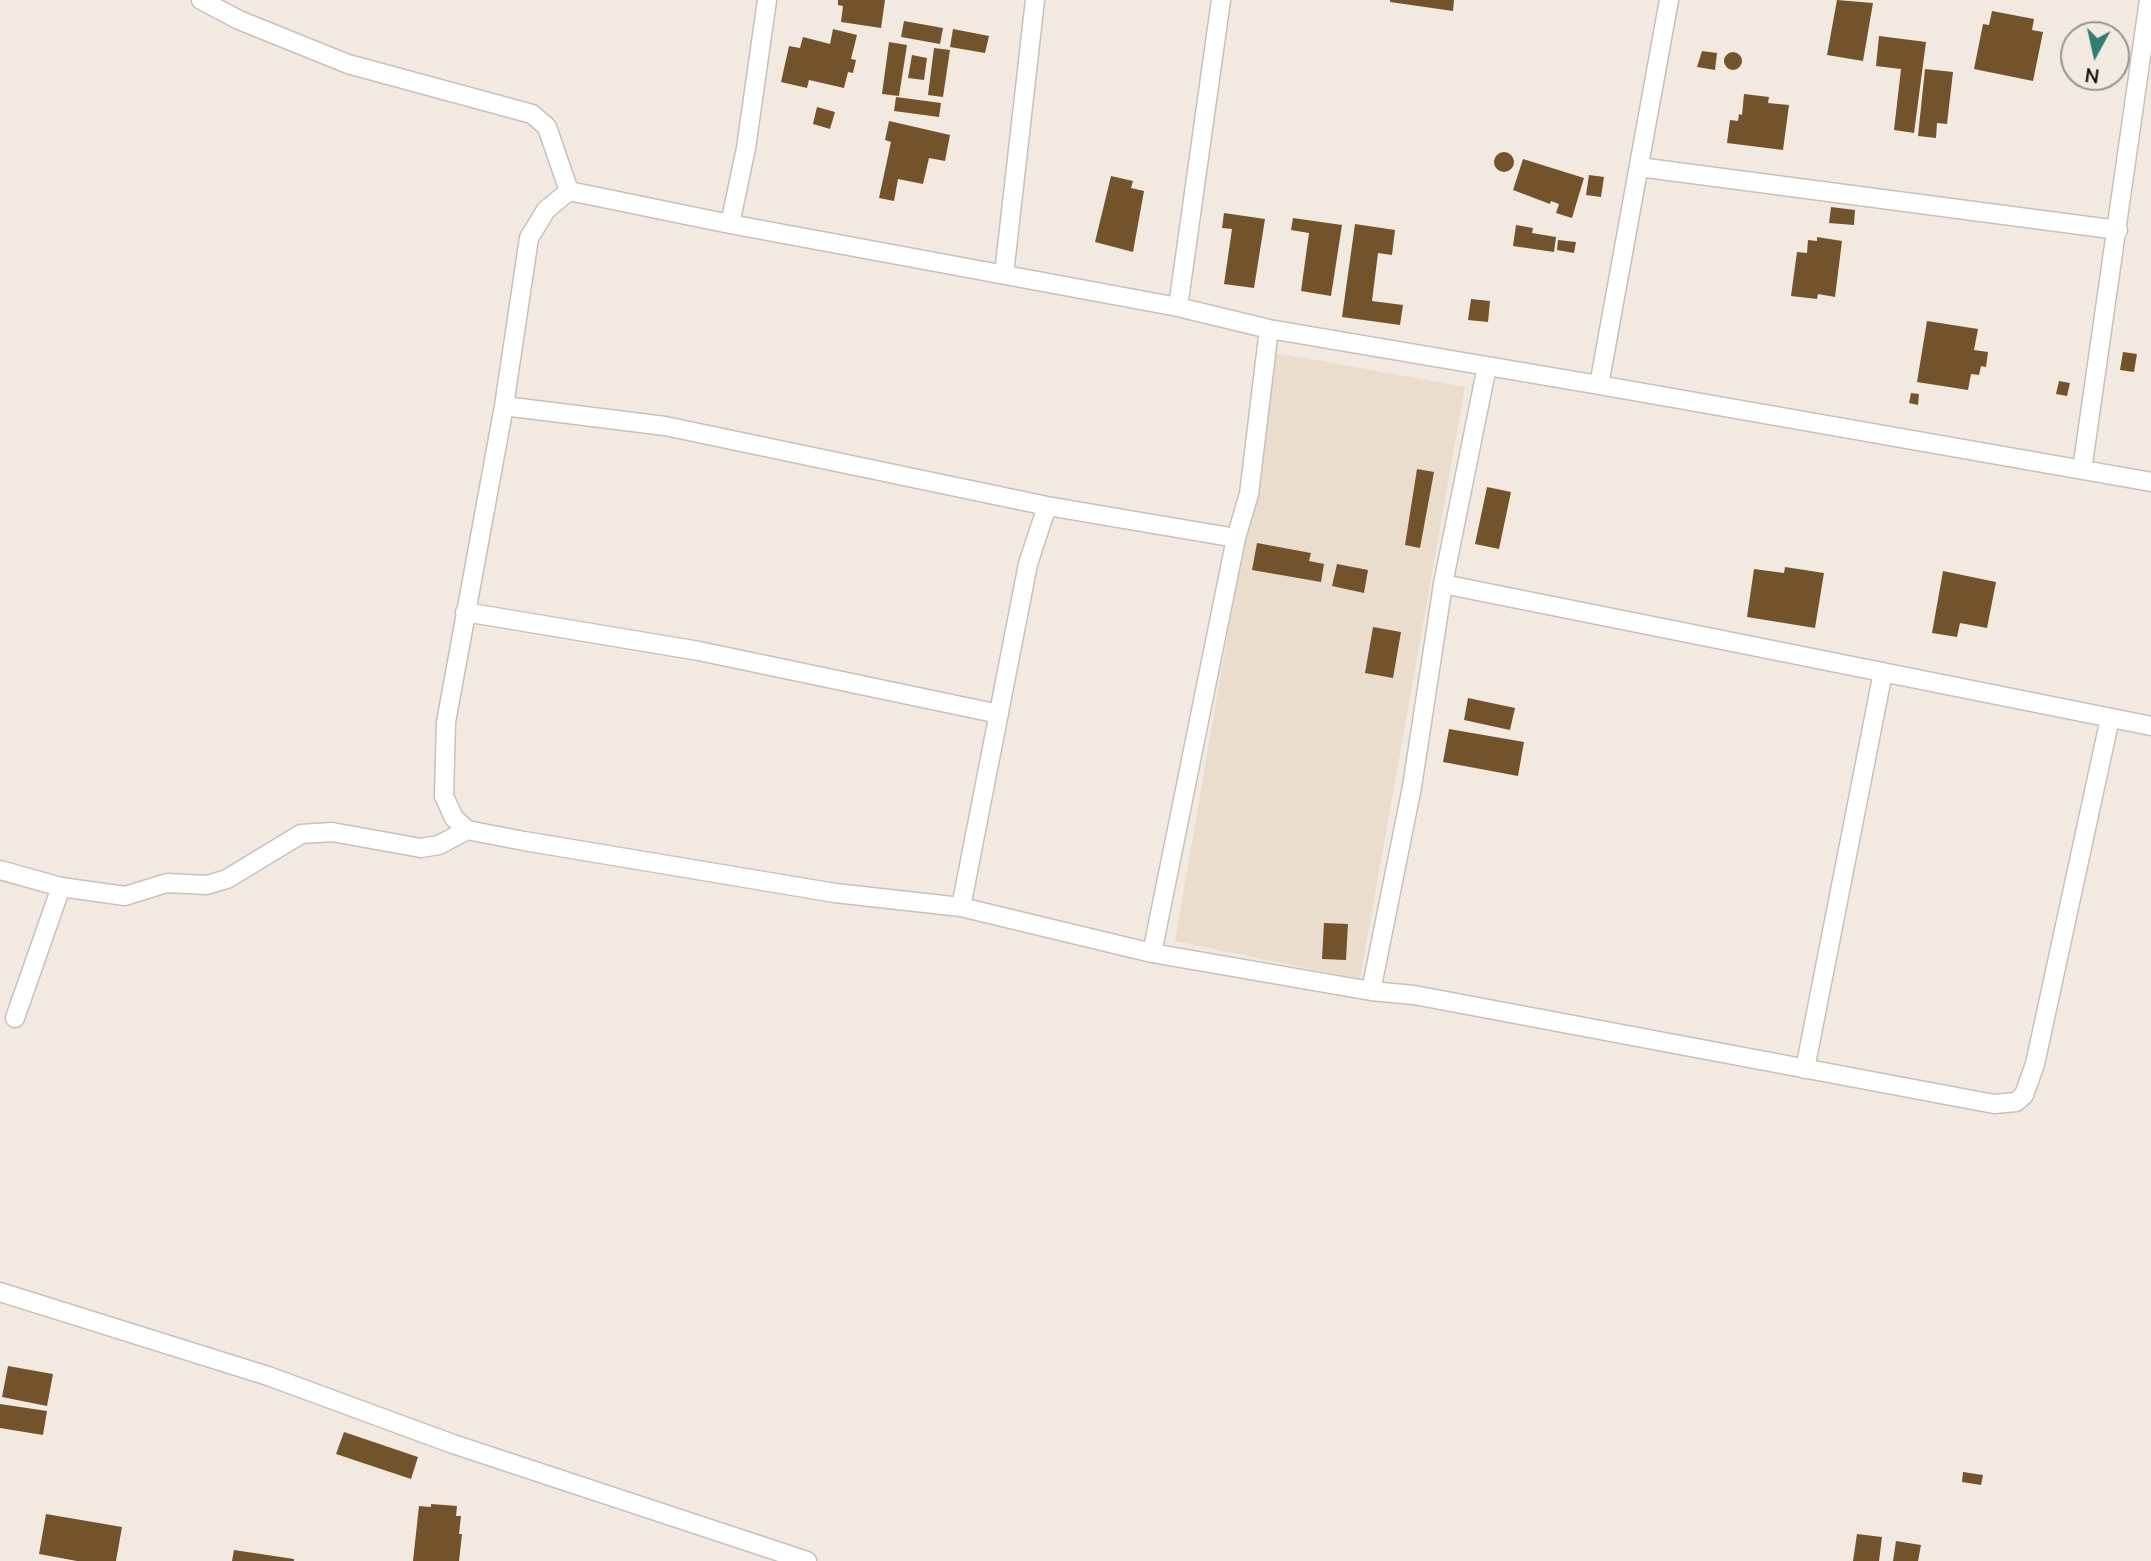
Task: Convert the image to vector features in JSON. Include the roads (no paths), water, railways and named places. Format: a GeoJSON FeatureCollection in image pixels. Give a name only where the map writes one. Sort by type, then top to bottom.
{"type":"FeatureCollection","features":[{"type":"Feature","properties":{"kind":"street"},"geometry":{"type":"LineString","coordinates":[[201,0],[239,20],[348,64],[532,114],[547,127],[569,191]]}},
{"type":"Feature","properties":{"kind":"street"},"geometry":{"type":"LineString","coordinates":[[730,224],[746,148],[767,0]]}},
{"type":"Feature","properties":{"kind":"street"},"geometry":{"type":"LineString","coordinates":[[1004,274],[1035,0]]}},
{"type":"Feature","properties":{"kind":"street"},"geometry":{"type":"LineString","coordinates":[[1178,307],[1221,0]]}},
{"type":"Feature","properties":{"kind":"street"},"geometry":{"type":"LineString","coordinates":[[1599,385],[1669,0]]}},
{"type":"Feature","properties":{"kind":"street"},"geometry":{"type":"LineString","coordinates":[[2082,470],[2149,0]]}},
{"type":"Feature","properties":{"kind":"street"},"geometry":{"type":"LineString","coordinates":[[1639,167],[2118,230]]}},
{"type":"Feature","properties":{"kind":"street"},"geometry":{"type":"LineString","coordinates":[[569,191],[730,224],[1178,307],[1269,329],[2151,482]]}},
{"type":"Feature","properties":{"kind":"street"},"geometry":{"type":"LineString","coordinates":[[569,191],[546,210],[529,238],[504,406],[446,722],[444,796],[454,818],[467,830],[835,893],[961,907],[1152,953],[1371,991],[1414,995],[1994,1104],[2016,1102],[2024,1095],[2035,1065],[2110,718]]}},
{"type":"Feature","properties":{"kind":"street"},"geometry":{"type":"LineString","coordinates":[[1152,953],[1237,538],[1249,494],[1269,329]]}},
{"type":"Feature","properties":{"kind":"street"},"geometry":{"type":"LineString","coordinates":[[1371,991],[1412,787],[1443,584],[1488,366]]}},
{"type":"Feature","properties":{"kind":"street"},"geometry":{"type":"LineString","coordinates":[[504,406],[665,426],[1046,506],[1237,538]]}},
{"type":"Feature","properties":{"kind":"street"},"geometry":{"type":"LineString","coordinates":[[961,907],[1028,564],[1046,506]]}},
{"type":"Feature","properties":{"kind":"street"},"geometry":{"type":"LineString","coordinates":[[1443,584],[2151,726]]}},
{"type":"Feature","properties":{"kind":"street"},"geometry":{"type":"LineString","coordinates":[[465,611],[699,650],[999,714]]}},
{"type":"Feature","properties":{"kind":"street"},"geometry":{"type":"LineString","coordinates":[[1805,1069],[1884,673]]}},
{"type":"Feature","properties":{"kind":"street"},"geometry":{"type":"LineString","coordinates":[[0,870],[61,887],[125,896],[167,883],[208,885],[227,879],[301,834],[332,832],[421,848],[439,845],[467,830]]}},
{"type":"Feature","properties":{"kind":"street"},"geometry":{"type":"LineString","coordinates":[[15,1018],[61,887]]}},
{"type":"Feature","properties":{"kind":"street"},"geometry":{"type":"LineString","coordinates":[[0,1292],[268,1376],[453,1444],[807,1561]]}}]}
